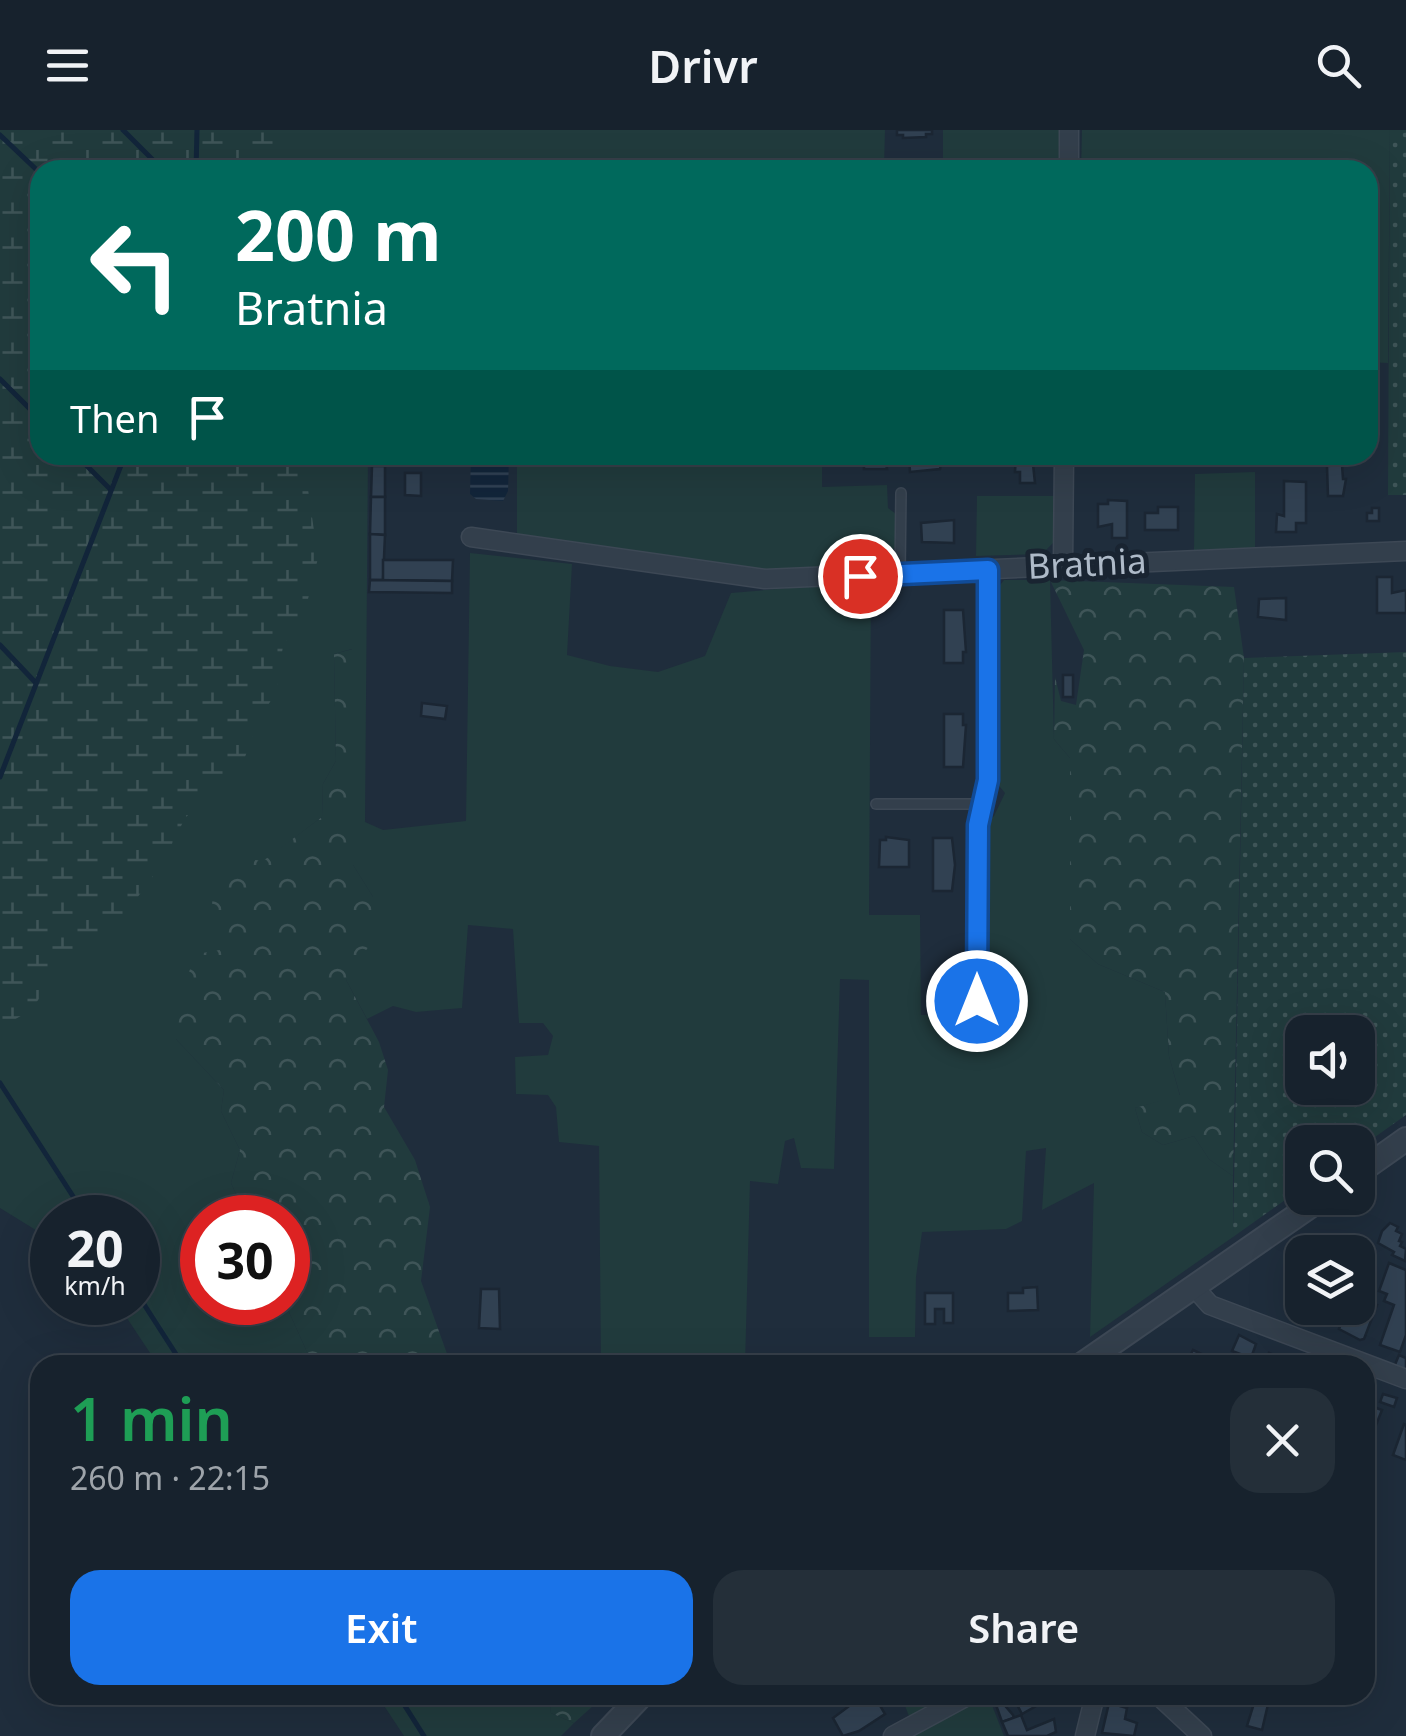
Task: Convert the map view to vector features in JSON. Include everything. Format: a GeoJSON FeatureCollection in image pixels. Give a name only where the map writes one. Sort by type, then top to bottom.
{"type":"FeatureCollection","features":[{"type":"Feature","properties":{"kind":"street"},"geometry":{"type":"LineString","coordinates":[[1068,160],[1069,130]]}},
{"type":"Feature","properties":{"kind":"street"},"geometry":{"type":"LineString","coordinates":[[1062,564],[1064,465]]}},
{"type":"Feature","properties":{"kind":"street","name":"Bratnia"},"geometry":{"type":"LineString","coordinates":[[471,537],[765,579],[1406,551]]}},
{"type":"Feature","properties":{"kind":"street"},"geometry":{"type":"LineString","coordinates":[[977,1001],[978,825],[988,780],[988,570]]}},
{"type":"Feature","properties":{"kind":"street"},"geometry":{"type":"LineString","coordinates":[[1375,1161],[1406,1139]]}},
{"type":"Feature","properties":{"kind":"street"},"geometry":{"type":"LineString","coordinates":[[1094,1355],[1297,1215]]}},
{"type":"Feature","properties":{"kind":"street"},"geometry":{"type":"LineString","coordinates":[[1193,1286],[1210,1304],[1343,1355]]}},
{"type":"Feature","properties":{"kind":"street"},"geometry":{"type":"LineString","coordinates":[[1375,1367],[1406,1379]]}},
{"type":"Feature","properties":{"kind":"street"},"geometry":{"type":"LineString","coordinates":[[603,1736],[632,1705]]}},
{"type":"Feature","properties":{"kind":"street"},"geometry":{"type":"LineString","coordinates":[[893,1736],[950,1705]]}},
{"type":"Feature","properties":{"kind":"street"},"geometry":{"type":"LineString","coordinates":[[1085,1736],[1093,1705]]}},
{"type":"Feature","properties":{"kind":"street"},"geometry":{"type":"LineString","coordinates":[[1169,1705],[1202,1736]]}},
{"type":"Feature","properties":{"kind":"lane"},"geometry":{"type":"LineString","coordinates":[[900,574],[901,492]]}},
{"type":"Feature","properties":{"kind":"lane"},"geometry":{"type":"LineString","coordinates":[[876,804],[982,804]]}},
{"type":"Feature","properties":{"kind":"green space"},"geometry":{"type":"Polygon","coordinates":[[[0,130],[885,130],[884,160],[30,160],[30,465],[368,465],[365,822],[383,830],[466,821],[470,553],[572,564],[567,655],[658,672],[705,656],[731,593],[871,581],[869,915],[920,915],[921,1015],[959,1015],[970,1005],[983,827],[994,816],[1005,793],[995,781],[994,593],[1004,580],[1050,580],[1054,739],[1070,758],[1070,939],[1098,964],[1165,992],[1169,1056],[1180,1096],[1135,1108],[1142,1132],[1163,1145],[1194,1136],[1209,1159],[1233,1176],[1233,1237],[1090,1337],[1094,1183],[1042,1210],[1046,1148],[1026,1151],[1022,1221],[1006,1229],[922,1232],[915,1337],[869,1337],[869,980],[840,979],[834,1169],[801,1168],[794,1138],[785,1141],[778,1184],[750,1181],[745,1355],[601,1355],[599,1146],[559,1142],[556,1107],[548,1095],[516,1094],[515,1057],[548,1055],[553,1036],[543,1023],[519,1023],[513,929],[468,925],[462,1008],[416,1012],[393,1006],[367,1019],[346,980],[373,897],[353,865],[352,649],[334,654],[336,761],[323,784],[322,817],[263,862],[225,949],[176,1039],[224,1090],[221,1111],[240,1150],[231,1183],[237,1195],[180,1195],[180,1325],[295,1325],[308,1355],[151,1355],[132,1325],[160,1325],[160,1195],[30,1195],[30,1226],[0,1208],[0,130]]]}},
{"type":"Feature","properties":{"kind":"green space"},"geometry":{"type":"Polygon","coordinates":[[[0,130],[275,130],[280,160],[30,160],[30,465],[304,465],[318,558],[307,603],[283,646],[276,692],[256,725],[244,760],[185,818],[162,864],[109,936],[64,963],[31,1010],[0,1028],[0,130]]]}},
{"type":"Feature","properties":{"kind":"green space"},"geometry":{"type":"Polygon","coordinates":[[[943,130],[1060,130],[1059,160],[943,160],[943,130]]]}},
{"type":"Feature","properties":{"kind":"green space"},"geometry":{"type":"Polygon","coordinates":[[[1082,130],[1390,130],[1388,363],[1378,362],[1378,160],[1081,160],[1082,130]]]}},
{"type":"Feature","properties":{"kind":"green space"},"geometry":{"type":"Polygon","coordinates":[[[1390,130],[1406,130],[1406,495],[1388,495],[1390,130]]]}},
{"type":"Feature","properties":{"kind":"green space"},"geometry":{"type":"Polygon","coordinates":[[[517,465],[822,465],[822,487],[887,485],[888,508],[896,514],[895,547],[879,565],[760,571],[517,537],[517,465]]]}},
{"type":"Feature","properties":{"kind":"green space"},"geometry":{"type":"Polygon","coordinates":[[[1255,472],[1255,548],[1194,550],[1195,474],[1255,472]]]}},
{"type":"Feature","properties":{"kind":"green space"},"geometry":{"type":"Polygon","coordinates":[[[977,496],[1055,496],[1055,541],[1042,554],[976,556],[977,496]]]}},
{"type":"Feature","properties":{"kind":"green space"},"geometry":{"type":"Polygon","coordinates":[[[1050,580],[1234,587],[1244,658],[1233,1176],[1209,1159],[1194,1136],[1163,1145],[1142,1132],[1135,1108],[1180,1095],[1169,1056],[1165,992],[1098,964],[1070,939],[1070,758],[1054,739],[1055,677],[1061,701],[1076,705],[1084,650],[1050,580]]]}},
{"type":"Feature","properties":{"kind":"green space"},"geometry":{"type":"Polygon","coordinates":[[[353,649],[353,865],[373,897],[377,934],[346,980],[379,1042],[388,1070],[384,1107],[415,1160],[430,1207],[421,1281],[447,1355],[308,1355],[295,1325],[310,1325],[310,1195],[237,1195],[231,1183],[240,1150],[221,1111],[224,1090],[176,1039],[173,1007],[197,954],[225,949],[214,924],[212,902],[228,856],[263,861],[322,817],[323,784],[336,761],[334,654],[353,649]]]}},
{"type":"Feature","properties":{"kind":"green space"},"geometry":{"type":"Polygon","coordinates":[[[1406,652],[1406,1115],[1375,1137],[1375,1125],[1285,1125],[1285,1200],[1233,1237],[1244,658],[1406,652]]]}},
{"type":"Feature","properties":{"kind":"green space"},"geometry":{"type":"Polygon","coordinates":[[[384,1705],[551,1705],[551,1713],[574,1723],[561,1736],[404,1736],[384,1705]]]}},
{"type":"Feature","properties":{"kind":"green space"},"geometry":{"type":"Polygon","coordinates":[[[551,1705],[594,1705],[574,1723],[551,1713],[551,1705]]]}},
{"type":"Feature","properties":{"kind":"green space"},"geometry":{"type":"Polygon","coordinates":[[[905,1705],[934,1705],[910,1719],[905,1705]]]}},
{"type":"Feature","properties":{"kind":"green space"},"geometry":{"type":"Polygon","coordinates":[[[962,1705],[992,1705],[1004,1736],[907,1736],[962,1705]]]}},
{"type":"Feature","properties":{"kind":"water"},"geometry":{"type":"Polygon","coordinates":[[[471,465],[509,465],[508,491],[503,501],[476,499],[470,494],[471,465]]]}},
{"type":"Feature","properties":{"kind":"building"},"geometry":{"type":"Polygon","coordinates":[[[897,130],[932,130],[932,134],[903,138],[897,130]]]}},
{"type":"Feature","properties":{"kind":"building"},"geometry":{"type":"Polygon","coordinates":[[[864,465],[886,465],[887,469],[864,469],[864,465]]]}},
{"type":"Feature","properties":{"kind":"building"},"geometry":{"type":"Polygon","coordinates":[[[910,465],[941,465],[940,469],[910,472],[910,465]]]}},
{"type":"Feature","properties":{"kind":"building"},"geometry":{"type":"Polygon","coordinates":[[[1015,465],[1033,465],[1035,483],[1020,483],[1020,472],[1015,472],[1015,465]]]}},
{"type":"Feature","properties":{"kind":"building"},"geometry":{"type":"Polygon","coordinates":[[[1342,465],[1346,479],[1343,496],[1328,496],[1327,466],[1342,465]]]}},
{"type":"Feature","properties":{"kind":"building"},"geometry":{"type":"Polygon","coordinates":[[[372,466],[385,466],[385,497],[371,497],[372,466]]]}},
{"type":"Feature","properties":{"kind":"building"},"geometry":{"type":"Polygon","coordinates":[[[405,473],[421,473],[421,496],[405,495],[405,473]]]}},
{"type":"Feature","properties":{"kind":"building"},"geometry":{"type":"Polygon","coordinates":[[[1284,481],[1306,482],[1306,523],[1296,523],[1296,532],[1276,532],[1277,514],[1284,516],[1284,481]]]}},
{"type":"Feature","properties":{"kind":"building"},"geometry":{"type":"Polygon","coordinates":[[[371,497],[385,497],[385,535],[370,534],[371,497]]]}},
{"type":"Feature","properties":{"kind":"building"},"geometry":{"type":"Polygon","coordinates":[[[1108,500],[1127,501],[1127,538],[1112,538],[1112,524],[1098,527],[1098,504],[1108,504],[1108,500]]]}},
{"type":"Feature","properties":{"kind":"building"},"geometry":{"type":"Polygon","coordinates":[[[1158,507],[1178,507],[1178,530],[1145,530],[1145,513],[1158,513],[1158,507]]]}},
{"type":"Feature","properties":{"kind":"building"},"geometry":{"type":"Polygon","coordinates":[[[1372,508],[1379,508],[1379,521],[1367,521],[1372,508]]]}},
{"type":"Feature","properties":{"kind":"building"},"geometry":{"type":"Polygon","coordinates":[[[954,520],[954,543],[922,542],[921,523],[954,520]]]}},
{"type":"Feature","properties":{"kind":"building"},"geometry":{"type":"Polygon","coordinates":[[[370,534],[385,535],[383,580],[370,580],[370,534]]]}},
{"type":"Feature","properties":{"kind":"building"},"geometry":{"type":"Polygon","coordinates":[[[383,560],[453,560],[452,581],[383,580],[383,560]]]}},
{"type":"Feature","properties":{"kind":"building"},"geometry":{"type":"Polygon","coordinates":[[[1377,577],[1392,577],[1392,593],[1406,590],[1406,613],[1377,613],[1377,577]]]}},
{"type":"Feature","properties":{"kind":"building"},"geometry":{"type":"Polygon","coordinates":[[[370,580],[452,581],[452,593],[369,592],[370,580]]]}},
{"type":"Feature","properties":{"kind":"building"},"geometry":{"type":"Polygon","coordinates":[[[1286,598],[1286,620],[1258,617],[1259,599],[1286,598]]]}},
{"type":"Feature","properties":{"kind":"building"},"geometry":{"type":"Polygon","coordinates":[[[944,610],[963,610],[963,663],[944,663],[944,610]]]}},
{"type":"Feature","properties":{"kind":"building"},"geometry":{"type":"Polygon","coordinates":[[[1063,675],[1073,675],[1073,697],[1063,697],[1063,675]]]}},
{"type":"Feature","properties":{"kind":"building"},"geometry":{"type":"Polygon","coordinates":[[[422,703],[447,706],[445,719],[421,716],[422,703]]]}},
{"type":"Feature","properties":{"kind":"building"},"geometry":{"type":"Polygon","coordinates":[[[944,714],[963,714],[963,767],[944,767],[944,714]]]}},
{"type":"Feature","properties":{"kind":"building"},"geometry":{"type":"Polygon","coordinates":[[[933,838],[952,838],[952,891],[933,891],[933,838]]]}},
{"type":"Feature","properties":{"kind":"building"},"geometry":{"type":"Polygon","coordinates":[[[880,840],[909,840],[909,867],[879,867],[880,840]]]}},
{"type":"Feature","properties":{"kind":"building"},"geometry":{"type":"Polygon","coordinates":[[[1390,1223],[1402,1234],[1399,1241],[1406,1249],[1405,1261],[1378,1243],[1390,1223]]]}},
{"type":"Feature","properties":{"kind":"building"},"geometry":{"type":"Polygon","coordinates":[[[1389,1263],[1406,1270],[1406,1335],[1400,1352],[1380,1345],[1394,1305],[1384,1301],[1387,1294],[1379,1291],[1389,1263]]]}},
{"type":"Feature","properties":{"kind":"building"},"geometry":{"type":"Polygon","coordinates":[[[1037,1287],[1038,1310],[1008,1311],[1008,1293],[1023,1293],[1023,1288],[1037,1287]]]}},
{"type":"Feature","properties":{"kind":"building"},"geometry":{"type":"Polygon","coordinates":[[[481,1289],[499,1289],[500,1329],[479,1328],[481,1289]]]}},
{"type":"Feature","properties":{"kind":"building"},"geometry":{"type":"Polygon","coordinates":[[[925,1293],[953,1293],[953,1323],[944,1323],[944,1309],[935,1309],[935,1324],[925,1324],[925,1293]]]}},
{"type":"Feature","properties":{"kind":"building"},"geometry":{"type":"Polygon","coordinates":[[[1341,1325],[1369,1325],[1360,1340],[1339,1329],[1341,1325]]]}},
{"type":"Feature","properties":{"kind":"building"},"geometry":{"type":"Polygon","coordinates":[[[1239,1335],[1256,1344],[1252,1355],[1232,1351],[1239,1335]]]}},
{"type":"Feature","properties":{"kind":"building"},"geometry":{"type":"Polygon","coordinates":[[[1399,1355],[1406,1358],[1406,1371],[1394,1367],[1399,1355]]]}},
{"type":"Feature","properties":{"kind":"building"},"geometry":{"type":"Polygon","coordinates":[[[1383,1394],[1397,1398],[1394,1407],[1380,1402],[1383,1394]]]}},
{"type":"Feature","properties":{"kind":"building"},"geometry":{"type":"Polygon","coordinates":[[[1375,1408],[1382,1410],[1375,1428],[1375,1408]]]}},
{"type":"Feature","properties":{"kind":"building"},"geometry":{"type":"Polygon","coordinates":[[[1406,1425],[1406,1460],[1393,1455],[1406,1425]]]}},
{"type":"Feature","properties":{"kind":"building"},"geometry":{"type":"Polygon","coordinates":[[[851,1705],[880,1705],[885,1714],[843,1736],[833,1718],[851,1705]]]}},
{"type":"Feature","properties":{"kind":"building"},"geometry":{"type":"Polygon","coordinates":[[[996,1705],[1004,1705],[1013,1715],[1014,1718],[1002,1722],[996,1705]]]}},
{"type":"Feature","properties":{"kind":"building"},"geometry":{"type":"Polygon","coordinates":[[[1017,1705],[1038,1705],[1022,1714],[1017,1705]]]}},
{"type":"Feature","properties":{"kind":"building"},"geometry":{"type":"Polygon","coordinates":[[[1109,1705],[1127,1708],[1125,1719],[1137,1723],[1134,1736],[1102,1733],[1109,1705]]]}},
{"type":"Feature","properties":{"kind":"building"},"geometry":{"type":"Polygon","coordinates":[[[1254,1705],[1268,1705],[1262,1730],[1247,1726],[1254,1705]]]}},
{"type":"Feature","properties":{"kind":"building"},"geometry":{"type":"Polygon","coordinates":[[[1021,1715],[1027,1730],[1054,1719],[1056,1732],[1047,1736],[1008,1736],[1002,1722],[1021,1715]]]}},
{"type":"Feature","properties":{"kind":"waterway"},"geometry":{"type":"LineString","coordinates":[[123,130],[153,160]]}},
{"type":"Feature","properties":{"kind":"waterway"},"geometry":{"type":"LineString","coordinates":[[196,160],[197,130]]}},
{"type":"Feature","properties":{"kind":"waterway"},"geometry":{"type":"LineString","coordinates":[[0,135],[30,164]]}},
{"type":"Feature","properties":{"kind":"waterway"},"geometry":{"type":"LineString","coordinates":[[0,379],[30,409]]}},
{"type":"Feature","properties":{"kind":"waterway"},"geometry":{"type":"LineString","coordinates":[[86,465],[111,490]]}},
{"type":"Feature","properties":{"kind":"waterway"},"geometry":{"type":"LineString","coordinates":[[0,777],[121,465]]}},
{"type":"Feature","properties":{"kind":"waterway"},"geometry":{"type":"LineString","coordinates":[[0,645],[35,682]]}},
{"type":"Feature","properties":{"kind":"waterway"},"geometry":{"type":"LineString","coordinates":[[0,1083],[72,1195]]}},
{"type":"Feature","properties":{"kind":"waterway"},"geometry":{"type":"LineString","coordinates":[[157,1325],[177,1355]]}},
{"type":"Feature","properties":{"kind":"waterway"},"geometry":{"type":"LineString","coordinates":[[404,1705],[424,1736]]}},
{"type":"Feature","properties":{"kind":"route"},"geometry":{"type":"LineString","coordinates":[[860,576],[988,570],[988,780],[978,825],[977,1001]]}}]}
